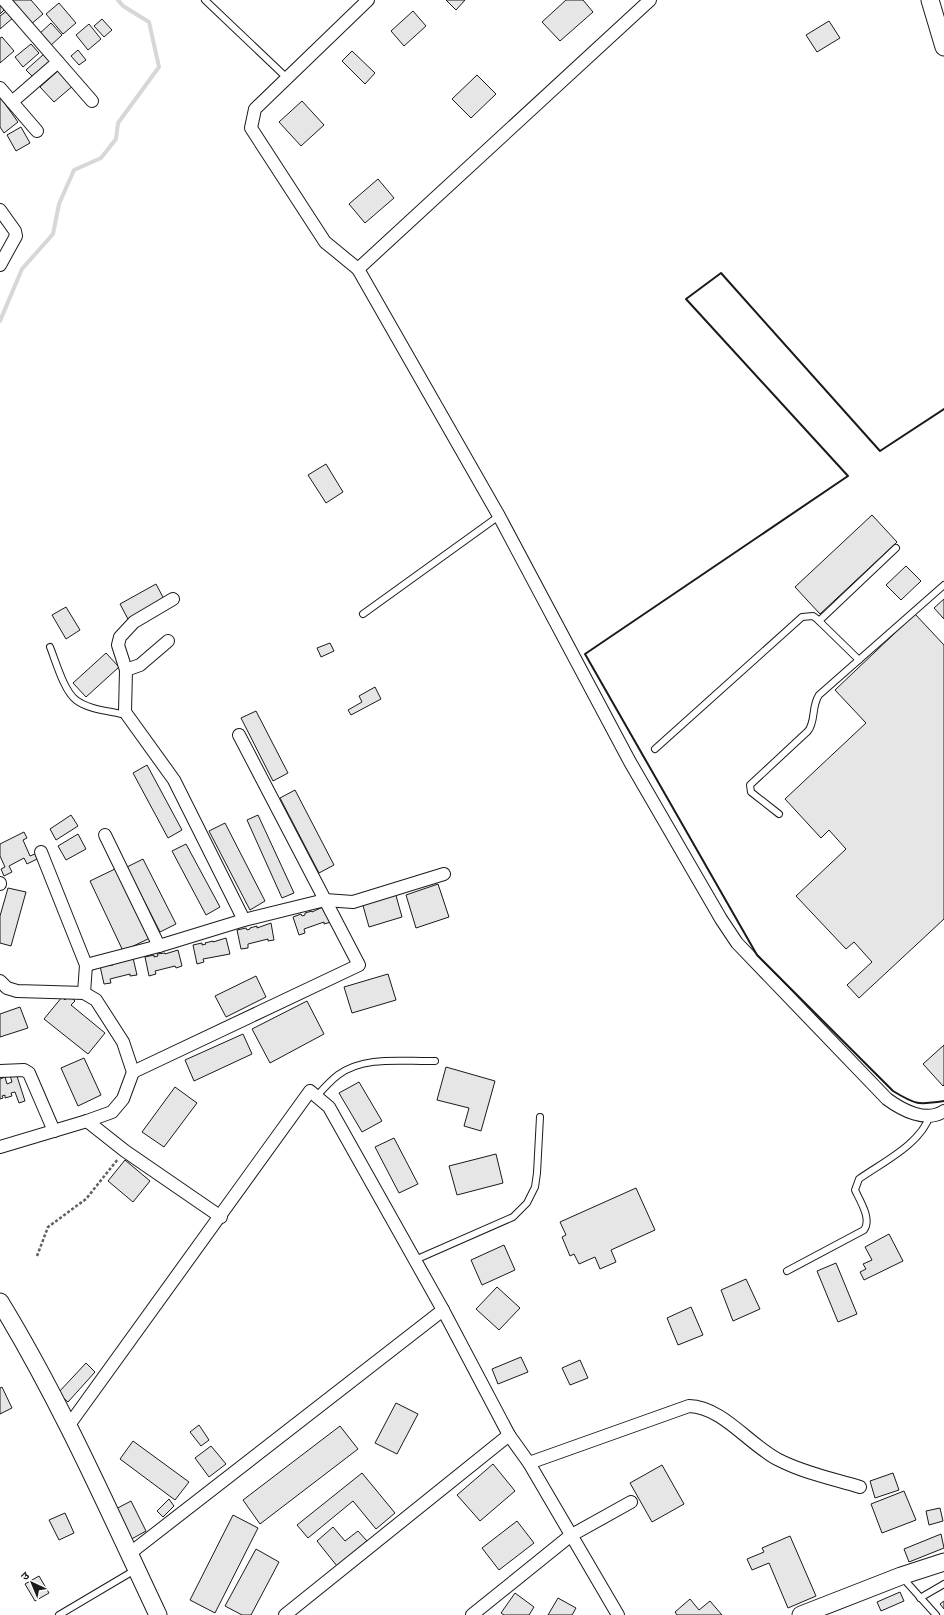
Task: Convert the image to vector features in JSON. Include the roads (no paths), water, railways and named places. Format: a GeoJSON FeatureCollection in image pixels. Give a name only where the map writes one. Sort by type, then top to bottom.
{"type":"FeatureCollection","features":[{"type":"Feature","properties":{"kind":"street"},"geometry":{"type":"LineString","coordinates":[[4,0],[92,101]]}},
{"type":"Feature","properties":{"kind":"street"},"geometry":{"type":"LineString","coordinates":[[368,0],[255,109],[251,128],[325,242],[358,269],[499,516],[630,762],[738,943],[887,1099],[913,1114],[938,1115],[944,1111]]}},
{"type":"Feature","properties":{"kind":"street"},"geometry":{"type":"LineString","coordinates":[[358,269],[650,0]]}},
{"type":"Feature","properties":{"kind":"street"},"geometry":{"type":"LineString","coordinates":[[930,0],[944,47]]}},
{"type":"Feature","properties":{"kind":"street"},"geometry":{"type":"LineString","coordinates":[[12,102],[58,62]]}},
{"type":"Feature","properties":{"kind":"street"},"geometry":{"type":"LineString","coordinates":[[0,88],[38,131]]}},
{"type":"Feature","properties":{"kind":"street"},"geometry":{"type":"LineString","coordinates":[[0,210],[15,231],[16,236],[0,265]]}},
{"type":"Feature","properties":{"kind":"street"},"geometry":{"type":"LineString","coordinates":[[173,599],[134,622],[120,637],[118,645],[126,670],[125,712],[174,780],[244,920]]}},
{"type":"Feature","properties":{"kind":"street"},"geometry":{"type":"LineString","coordinates":[[126,670],[140,665],[168,641]]}},
{"type":"Feature","properties":{"kind":"street"},"geometry":{"type":"LineString","coordinates":[[133,1072],[358,965],[239,736]]}},
{"type":"Feature","properties":{"kind":"street"},"geometry":{"type":"LineString","coordinates":[[105,835],[159,946]]}},
{"type":"Feature","properties":{"kind":"street"},"geometry":{"type":"LineString","coordinates":[[41,852],[86,965],[84,993]]}},
{"type":"Feature","properties":{"kind":"street"},"geometry":{"type":"LineString","coordinates":[[86,965],[159,946],[244,920],[325,900],[353,902],[444,874]]}},
{"type":"Feature","properties":{"kind":"street"},"geometry":{"type":"LineString","coordinates":[[0,981],[7,988],[17,991],[84,993],[96,1000],[123,1042],[133,1072],[132,1079],[123,1099],[112,1112],[0,1147]]}},
{"type":"Feature","properties":{"kind":"street"},"geometry":{"type":"LineString","coordinates":[[1,1067],[24,1070],[29,1073],[54,1131]]}},
{"type":"Feature","properties":{"kind":"street"},"geometry":{"type":"LineString","coordinates":[[69,1426],[310,1092],[329,1107],[443,1310],[509,1435],[529,1463],[570,1536],[618,1615]]}},
{"type":"Feature","properties":{"kind":"street"},"geometry":{"type":"LineString","coordinates":[[87,1121],[125,1151],[220,1217]]}},
{"type":"Feature","properties":{"kind":"street"},"geometry":{"type":"LineString","coordinates":[[0,1302],[29,1350],[69,1426],[158,1615]]}},
{"type":"Feature","properties":{"kind":"street"},"geometry":{"type":"LineString","coordinates":[[133,1562],[443,1310]]}},
{"type":"Feature","properties":{"kind":"street"},"geometry":{"type":"LineString","coordinates":[[529,1463],[689,1406],[700,1406],[715,1413],[778,1460],[860,1487]]}},
{"type":"Feature","properties":{"kind":"street"},"geometry":{"type":"LineString","coordinates":[[285,1615],[509,1435]]}},
{"type":"Feature","properties":{"kind":"street"},"geometry":{"type":"LineString","coordinates":[[472,1615],[570,1536],[631,1502]]}},
{"type":"Feature","properties":{"kind":"street"},"geometry":{"type":"LineString","coordinates":[[801,1615],[901,1576],[944,1562]]}},
{"type":"Feature","properties":{"kind":"lane"},"geometry":{"type":"LineString","coordinates":[[205,0],[287,78]]}},
{"type":"Feature","properties":{"kind":"lane"},"geometry":{"type":"LineString","coordinates":[[363,614],[499,516]]}},
{"type":"Feature","properties":{"kind":"lane"},"geometry":{"type":"LineString","coordinates":[[819,621],[896,548]]}},
{"type":"Feature","properties":{"kind":"lane"},"geometry":{"type":"LineString","coordinates":[[779,814],[751,792],[750,784],[808,731],[812,724],[813,707],[819,695],[944,586]]}},
{"type":"Feature","properties":{"kind":"lane"},"geometry":{"type":"LineString","coordinates":[[655,749],[802,617],[813,616],[859,660]]}},
{"type":"Feature","properties":{"kind":"lane"},"geometry":{"type":"LineString","coordinates":[[50,647],[69,692],[76,699],[86,705],[128,716]]}},
{"type":"Feature","properties":{"kind":"lane"},"geometry":{"type":"LineString","coordinates":[[316,1096],[339,1074],[354,1066],[372,1062],[435,1062]]}},
{"type":"Feature","properties":{"kind":"lane"},"geometry":{"type":"LineString","coordinates":[[787,1270],[864,1230],[867,1226],[867,1220],[855,1190],[859,1179],[917,1138],[927,1125],[930,1115]]}},
{"type":"Feature","properties":{"kind":"lane"},"geometry":{"type":"LineString","coordinates":[[415,1260],[512,1217],[527,1203],[535,1187],[540,1117]]}},
{"type":"Feature","properties":{"kind":"lane"},"geometry":{"type":"LineString","coordinates":[[59,1615],[133,1562]]}},
{"type":"Feature","properties":{"kind":"lane"},"geometry":{"type":"LineString","coordinates":[[901,1576],[936,1615]]}},
{"type":"Feature","properties":{"kind":"lane"},"geometry":{"type":"LineString","coordinates":[[920,1598],[944,1584]]}},
{"type":"Feature","properties":{"kind":"waterway"},"geometry":{"type":"LineString","coordinates":[[0,321],[22,269],[53,234],[59,204],[74,170],[101,158],[116,139],[118,123],[159,67],[149,22],[123,6],[118,0]]}}]}
